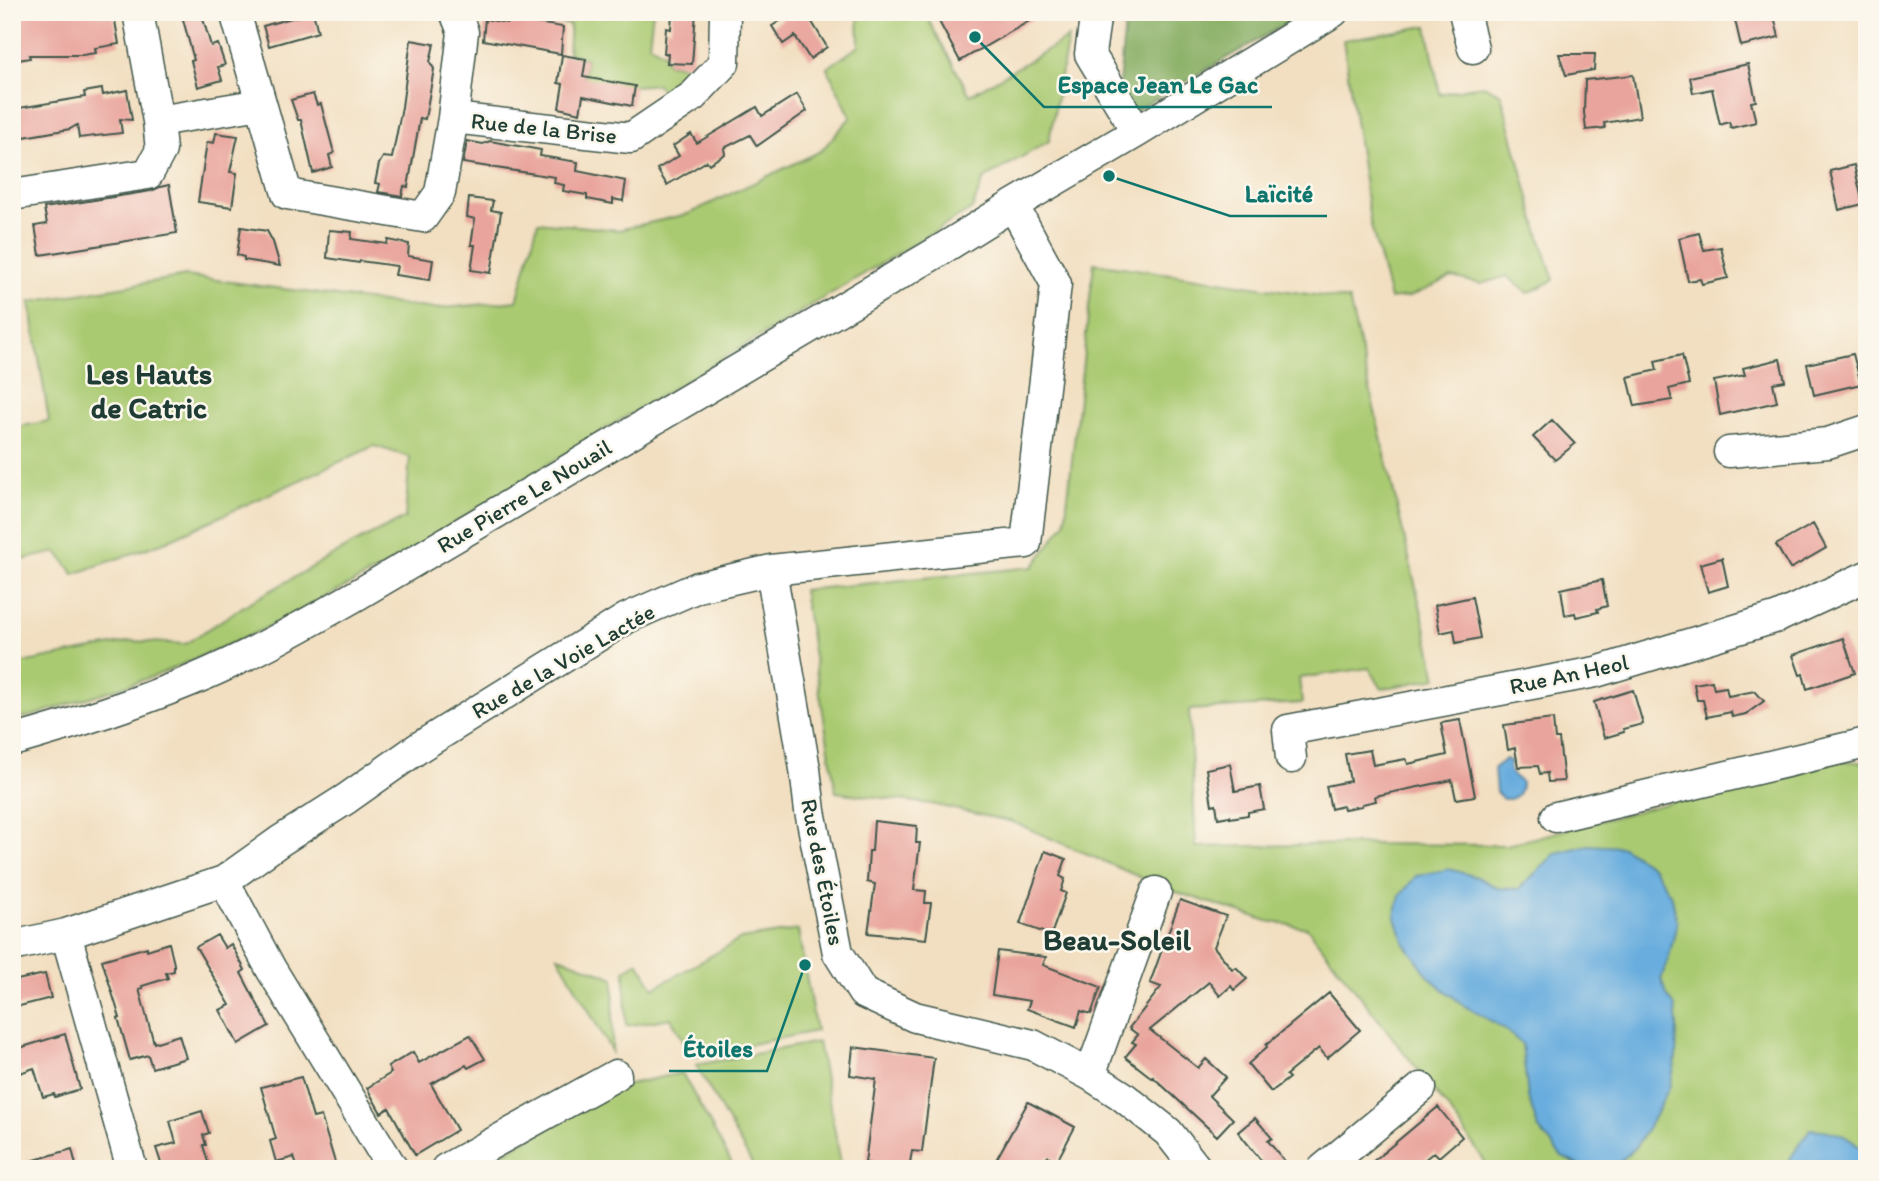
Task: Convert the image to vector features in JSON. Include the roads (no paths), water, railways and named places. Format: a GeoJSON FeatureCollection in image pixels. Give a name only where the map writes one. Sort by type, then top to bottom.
{"type":"FeatureCollection","features":[{"type":"Feature","properties":{"kind":"street"},"geometry":{"type":"LineString","coordinates":[[12,195],[148,174],[161,150],[138,12]]}},
{"type":"Feature","properties":{"kind":"street"},"geometry":{"type":"LineString","coordinates":[[235,12],[287,194],[423,217],[440,193],[453,118],[463,32],[455,12]]}},
{"type":"Feature","properties":{"kind":"street","name":"Rue de la Brise"},"geometry":{"type":"LineString","coordinates":[[453,118],[631,138],[693,96],[724,63],[726,12]]}},
{"type":"Feature","properties":{"kind":"street"},"geometry":{"type":"LineString","coordinates":[[1096,12],[1090,54],[1137,132],[1333,12]]}},
{"type":"Feature","properties":{"kind":"street"},"geometry":{"type":"LineString","coordinates":[[1464,12],[1473,48]]}},
{"type":"Feature","properties":{"kind":"street"},"geometry":{"type":"LineString","coordinates":[[158,121],[261,104]]}},
{"type":"Feature","properties":{"kind":"street","name":"Rue Pierre Le Nouail"},"geometry":{"type":"LineString","coordinates":[[12,741],[69,725],[179,685],[281,638],[392,575],[1137,132]]}},
{"type":"Feature","properties":{"kind":"street","name":"Rue de la Voie Lactée"},"geometry":{"type":"LineString","coordinates":[[12,946],[66,934],[224,881],[421,746],[627,618],[698,587],[771,570],[1026,543],[1056,284],[1013,205]]}},
{"type":"Feature","properties":{"kind":"street"},"geometry":{"type":"LineString","coordinates":[[1729,452],[1828,443],[1867,430]]}},
{"type":"Feature","properties":{"kind":"street","name":"Rue des Étoiles"},"geometry":{"type":"LineString","coordinates":[[771,570],[806,769],[810,811],[838,953],[863,993],[915,1017],[1033,1045],[1090,1075],[1121,1095],[1168,1132],[1197,1169]]}},
{"type":"Feature","properties":{"kind":"street","name":"Rue An Heol"},"geometry":{"type":"LineString","coordinates":[[1291,758],[1288,730],[1596,672],[1778,617],[1867,576]]}},
{"type":"Feature","properties":{"kind":"street"},"geometry":{"type":"LineString","coordinates":[[1556,817],[1862,744],[1867,745]]}},
{"type":"Feature","properties":{"kind":"street"},"geometry":{"type":"LineString","coordinates":[[224,881],[271,968],[393,1169]]}},
{"type":"Feature","properties":{"kind":"street"},"geometry":{"type":"LineString","coordinates":[[1090,1075],[1156,892]]}},
{"type":"Feature","properties":{"kind":"street"},"geometry":{"type":"LineString","coordinates":[[66,934],[132,1169]]}},
{"type":"Feature","properties":{"kind":"street"},"geometry":{"type":"LineString","coordinates":[[446,1169],[615,1075]]}},
{"type":"Feature","properties":{"kind":"street"},"geometry":{"type":"LineString","coordinates":[[1323,1169],[1421,1088]]}},
{"type":"Feature","properties":{"kind":"water"},"geometry":{"type":"Polygon","coordinates":[[[1506,759],[1511,763],[1511,774],[1521,782],[1520,790],[1511,799],[1503,799],[1496,792],[1494,769],[1506,759]]]}},
{"type":"Feature","properties":{"kind":"water"},"geometry":{"type":"Polygon","coordinates":[[[1588,845],[1623,847],[1653,868],[1672,897],[1677,922],[1661,979],[1675,1007],[1677,1025],[1676,1060],[1670,1086],[1651,1123],[1636,1146],[1618,1164],[1586,1169],[1562,1157],[1538,1128],[1528,1097],[1522,1044],[1503,1028],[1463,1005],[1430,978],[1405,944],[1395,915],[1400,896],[1416,876],[1449,869],[1477,877],[1498,888],[1519,889],[1556,853],[1588,845]]]}},
{"type":"Feature","properties":{"kind":"water"},"geometry":{"type":"Polygon","coordinates":[[[1810,1129],[1835,1132],[1848,1138],[1867,1155],[1867,1169],[1783,1169],[1810,1129]]]}},
{"type":"Feature","properties":{"kind":"place","name":"Espace Jean Le Gac"},"geometry":{"type":"Point","coordinates":[975,37]}},
{"type":"Feature","properties":{"kind":"place","name":"Laïcité"},"geometry":{"type":"Point","coordinates":[1109,176]}},
{"type":"Feature","properties":{"kind":"place","name":"Étoiles"},"geometry":{"type":"Point","coordinates":[805,965]}},
{"type":"Feature","properties":{"kind":"district","name":"Les Hauts de Catric"},"geometry":{"type":"Point","coordinates":[149,391]}},
{"type":"Feature","properties":{"kind":"district","name":"Beau-Soleil"},"geometry":{"type":"Point","coordinates":[1117,940]}}]}
